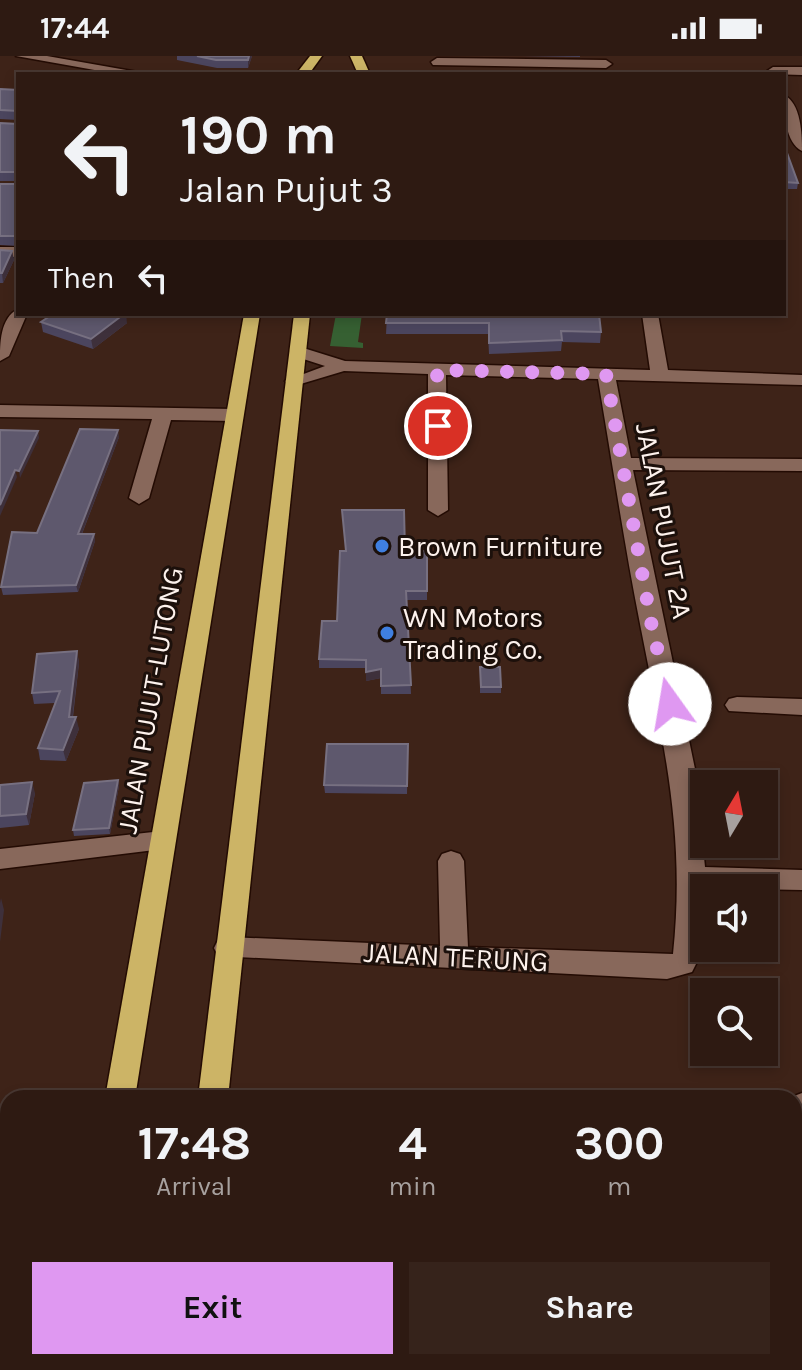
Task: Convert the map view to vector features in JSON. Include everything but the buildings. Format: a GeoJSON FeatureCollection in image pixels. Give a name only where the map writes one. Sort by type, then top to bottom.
{"type":"FeatureCollection","features":[{"type":"Feature","properties":{"kind":"highway"},"geometry":{"type":"LineString","coordinates":[[304,72],[316,56]]}},
{"type":"Feature","properties":{"kind":"highway","name":"JALAN PUJUT-LUTONG"},"geometry":{"type":"LineString","coordinates":[[121,1090],[252,316]]}},
{"type":"Feature","properties":{"kind":"highway"},"geometry":{"type":"LineString","coordinates":[[214,1090],[302,316]]}},
{"type":"Feature","properties":{"kind":"street"},"geometry":{"type":"LineString","coordinates":[[767,56],[774,72],[802,71]]}},
{"type":"Feature","properties":{"kind":"street"},"geometry":{"type":"LineString","coordinates":[[19,60],[83,72]]}},
{"type":"Feature","properties":{"kind":"street"},"geometry":{"type":"LineString","coordinates":[[19,60],[125,72]]}},
{"type":"Feature","properties":{"kind":"street"},"geometry":{"type":"LineString","coordinates":[[437,62],[607,65]]}},
{"type":"Feature","properties":{"kind":"street"},"geometry":{"type":"LineString","coordinates":[[786,102],[797,120],[802,147]]}},
{"type":"Feature","properties":{"kind":"street"},"geometry":{"type":"LineString","coordinates":[[0,356],[18,316]]}},
{"type":"Feature","properties":{"kind":"street"},"geometry":{"type":"LineString","coordinates":[[650,316],[660,376]]}},
{"type":"Feature","properties":{"kind":"street"},"geometry":{"type":"LineString","coordinates":[[297,351],[343,366],[802,380]]}},
{"type":"Feature","properties":{"kind":"street"},"geometry":{"type":"LineString","coordinates":[[294,381],[343,366]]}},
{"type":"Feature","properties":{"kind":"street"},"geometry":{"type":"LineString","coordinates":[[437,370],[438,510]]}},
{"type":"Feature","properties":{"kind":"street","name":"JALAN PUJUT 2A"},"geometry":{"type":"LineString","coordinates":[[606,374],[651,622],[681,756],[693,874]]}},
{"type":"Feature","properties":{"kind":"street"},"geometry":{"type":"LineString","coordinates":[[0,411],[234,415]]}},
{"type":"Feature","properties":{"kind":"street"},"geometry":{"type":"LineString","coordinates":[[139,498],[163,415]]}},
{"type":"Feature","properties":{"kind":"street"},"geometry":{"type":"LineString","coordinates":[[622,464],[802,465]]}},
{"type":"Feature","properties":{"kind":"street"},"geometry":{"type":"LineString","coordinates":[[737,705],[802,707]]}},
{"type":"Feature","properties":{"kind":"street"},"geometry":{"type":"LineString","coordinates":[[0,859],[162,841]]}},
{"type":"Feature","properties":{"kind":"street"},"geometry":{"type":"LineString","coordinates":[[451,861],[454,956]]}},
{"type":"Feature","properties":{"kind":"street"},"geometry":{"type":"LineString","coordinates":[[778,879],[802,880]]}},
{"type":"Feature","properties":{"kind":"street","name":"JALAN PUJUT 2A"},"geometry":{"type":"LineString","coordinates":[[682,964],[687,954],[690,916]]}},
{"type":"Feature","properties":{"kind":"street","name":"JALAN TERUNG"},"geometry":{"type":"LineString","coordinates":[[228,948],[667,967],[682,964]]}},
{"type":"Feature","properties":{"kind":"green space"},"geometry":{"type":"Polygon","coordinates":[[[336,316],[362,316],[358,342],[363,343],[363,348],[330,346],[336,316]]]}},
{"type":"Feature","properties":{"kind":"place","name":"Brown Furniture"},"geometry":{"type":"Point","coordinates":[382,546]}},
{"type":"Feature","properties":{"kind":"place","name":"WN Motors Trading Co."},"geometry":{"type":"Point","coordinates":[387,633]}},
{"type":"Feature","properties":{"kind":"route"},"geometry":{"type":"LineString","coordinates":[[438,426],[437,370],[606,374],[651,622],[670,704]]}}]}
